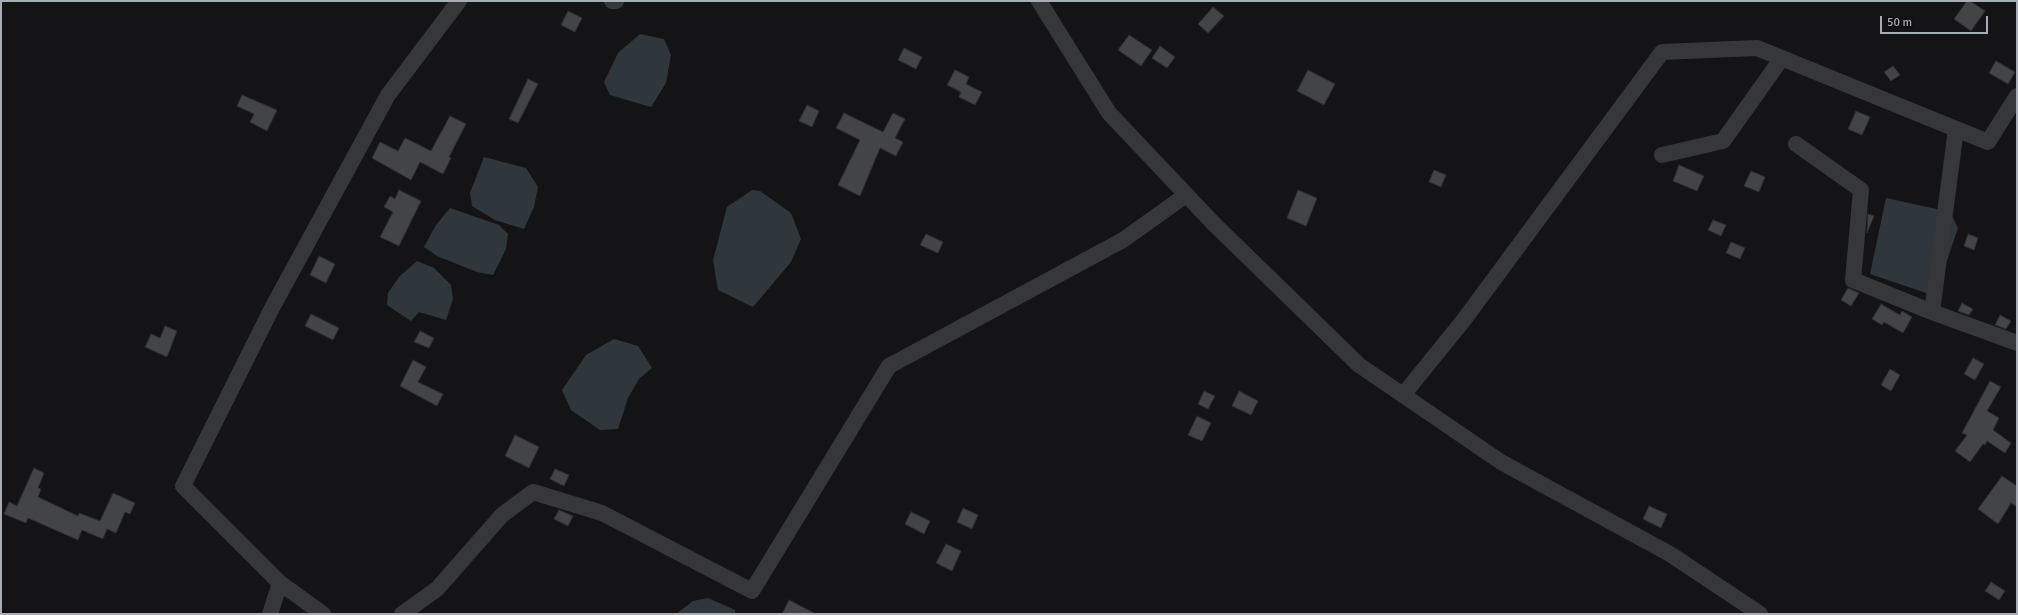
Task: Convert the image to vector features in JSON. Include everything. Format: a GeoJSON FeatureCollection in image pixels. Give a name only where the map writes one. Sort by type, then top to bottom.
{"type":"FeatureCollection","features":[{"type":"Feature","properties":{"kind":"street"},"geometry":{"type":"LineString","coordinates":[[323,614],[280,583],[183,486],[272,308],[388,95],[459,1]]}},
{"type":"Feature","properties":{"kind":"street"},"geometry":{"type":"LineString","coordinates":[[1039,1],[1109,113],[1214,224],[1359,365],[1501,462],[1670,554],[1760,614]]}},
{"type":"Feature","properties":{"kind":"street"},"geometry":{"type":"LineString","coordinates":[[1403,395],[1463,321],[1662,52],[1758,48],[1988,142],[2017,96]]}},
{"type":"Feature","properties":{"kind":"street"},"geometry":{"type":"LineString","coordinates":[[1662,155],[1723,141],[1782,58]]}},
{"type":"Feature","properties":{"kind":"street"},"geometry":{"type":"LineString","coordinates":[[1932,312],[1956,129]]}},
{"type":"Feature","properties":{"kind":"street"},"geometry":{"type":"LineString","coordinates":[[1796,144],[1861,190],[1853,280],[1932,312],[2017,343]]}},
{"type":"Feature","properties":{"kind":"street"},"geometry":{"type":"LineString","coordinates":[[402,614],[437,589],[502,515],[533,492],[602,513],[752,591],[889,366],[992,312],[1123,240],[1186,195]]}},
{"type":"Feature","properties":{"kind":"street"},"geometry":{"type":"LineString","coordinates":[[270,614],[280,583]]}},
{"type":"Feature","properties":{"kind":"shaded area"},"geometry":{"type":"Polygon","coordinates":[[[640,34],[664,39],[671,55],[666,83],[651,107],[610,95],[604,82],[618,53],[640,34]]]}},
{"type":"Feature","properties":{"kind":"shaded area"},"geometry":{"type":"Polygon","coordinates":[[[484,157],[526,168],[538,187],[534,207],[524,229],[495,220],[472,206],[470,193],[484,157]]]}},
{"type":"Feature","properties":{"kind":"shaded area"},"geometry":{"type":"Polygon","coordinates":[[[752,190],[760,191],[791,213],[801,239],[791,262],[753,307],[718,290],[713,260],[727,207],[752,190]]]}},
{"type":"Feature","properties":{"kind":"shaded area"},"geometry":{"type":"Polygon","coordinates":[[[1886,198],[1950,212],[1958,228],[1935,296],[1870,274],[1886,198]]]}},
{"type":"Feature","properties":{"kind":"shaded area"},"geometry":{"type":"Polygon","coordinates":[[[450,208],[499,225],[508,234],[506,249],[493,275],[477,272],[437,256],[424,247],[436,225],[450,208]]]}},
{"type":"Feature","properties":{"kind":"shaded area"},"geometry":{"type":"Polygon","coordinates":[[[417,261],[434,268],[451,285],[453,299],[446,320],[419,312],[411,321],[387,305],[388,293],[399,277],[417,261]]]}},
{"type":"Feature","properties":{"kind":"shaded area"},"geometry":{"type":"Polygon","coordinates":[[[614,339],[638,346],[652,368],[639,379],[628,398],[618,429],[600,430],[571,410],[562,390],[586,355],[614,339]]]}},
{"type":"Feature","properties":{"kind":"shaded area"},"geometry":{"type":"Polygon","coordinates":[[[708,598],[735,610],[735,614],[676,614],[693,601],[708,598]]]}},
{"type":"Feature","properties":{"kind":"building"},"geometry":{"type":"Polygon","coordinates":[[[1967,1],[1970,1],[1985,11],[1971,31],[1954,19],[1967,1]]]}},
{"type":"Feature","properties":{"kind":"building"},"geometry":{"type":"Polygon","coordinates":[[[1213,7],[1224,16],[1208,33],[1198,24],[1213,7]]]}},
{"type":"Feature","properties":{"kind":"building"},"geometry":{"type":"Polygon","coordinates":[[[568,11],[582,18],[575,32],[561,25],[568,11]]]}},
{"type":"Feature","properties":{"kind":"building"},"geometry":{"type":"Polygon","coordinates":[[[1129,35],[1152,50],[1141,66],[1118,50],[1129,35]]]}},
{"type":"Feature","properties":{"kind":"building"},"geometry":{"type":"Polygon","coordinates":[[[1160,46],[1175,57],[1167,68],[1152,58],[1160,46]]]}},
{"type":"Feature","properties":{"kind":"building"},"geometry":{"type":"Polygon","coordinates":[[[904,48],[922,57],[916,69],[898,60],[904,48]]]}},
{"type":"Feature","properties":{"kind":"building"},"geometry":{"type":"Polygon","coordinates":[[[1996,61],[2015,72],[2008,84],[1989,73],[1996,61]]]}},
{"type":"Feature","properties":{"kind":"building"},"geometry":{"type":"Polygon","coordinates":[[[1893,66],[1900,75],[1891,81],[1884,72],[1893,66]]]}},
{"type":"Feature","properties":{"kind":"building"},"geometry":{"type":"Polygon","coordinates":[[[955,70],[969,77],[966,84],[982,92],[975,105],[959,97],[961,92],[947,85],[955,70]]]}},
{"type":"Feature","properties":{"kind":"building"},"geometry":{"type":"Polygon","coordinates":[[[1308,70],[1335,84],[1324,105],[1297,91],[1308,70]]]}},
{"type":"Feature","properties":{"kind":"building"},"geometry":{"type":"Polygon","coordinates":[[[528,79],[538,84],[518,123],[509,119],[528,79]]]}},
{"type":"Feature","properties":{"kind":"building"},"geometry":{"type":"Polygon","coordinates":[[[242,95],[277,110],[267,131],[250,122],[254,114],[237,106],[242,95]]]}},
{"type":"Feature","properties":{"kind":"building"},"geometry":{"type":"Polygon","coordinates":[[[807,105],[819,111],[812,127],[799,121],[807,105]]]}},
{"type":"Feature","properties":{"kind":"building"},"geometry":{"type":"Polygon","coordinates":[[[1856,111],[1870,117],[1862,135],[1848,129],[1856,111]]]}},
{"type":"Feature","properties":{"kind":"building"},"geometry":{"type":"Polygon","coordinates":[[[844,113],[883,132],[893,113],[905,119],[895,138],[903,142],[896,156],[880,148],[860,196],[838,185],[860,140],[836,128],[844,113]]]}},
{"type":"Feature","properties":{"kind":"building"},"geometry":{"type":"Polygon","coordinates":[[[450,116],[466,124],[449,157],[451,158],[443,174],[420,162],[411,180],[372,158],[380,142],[398,151],[405,138],[431,151],[450,116]]]}},
{"type":"Feature","properties":{"kind":"building"},"geometry":{"type":"Polygon","coordinates":[[[1679,165],[1704,176],[1697,191],[1673,181],[1679,165]]]}},
{"type":"Feature","properties":{"kind":"building"},"geometry":{"type":"Polygon","coordinates":[[[1434,170],[1446,175],[1441,187],[1429,182],[1434,170]]]}},
{"type":"Feature","properties":{"kind":"building"},"geometry":{"type":"Polygon","coordinates":[[[1751,171],[1765,177],[1759,192],[1744,186],[1751,171]]]}},
{"type":"Feature","properties":{"kind":"building"},"geometry":{"type":"Polygon","coordinates":[[[399,190],[421,201],[399,246],[380,237],[393,212],[384,207],[390,196],[395,199],[399,190]]]}},
{"type":"Feature","properties":{"kind":"building"},"geometry":{"type":"Polygon","coordinates":[[[1298,190],[1317,198],[1306,226],[1287,218],[1298,190]]]}},
{"type":"Feature","properties":{"kind":"building"},"geometry":{"type":"Polygon","coordinates":[[[1868,214],[1874,216],[1867,233],[1868,214]]]}},
{"type":"Feature","properties":{"kind":"building"},"geometry":{"type":"Polygon","coordinates":[[[1713,220],[1726,225],[1721,236],[1708,230],[1713,220]]]}},
{"type":"Feature","properties":{"kind":"building"},"geometry":{"type":"Polygon","coordinates":[[[926,234],[943,242],[938,253],[920,245],[926,234]]]}},
{"type":"Feature","properties":{"kind":"building"},"geometry":{"type":"Polygon","coordinates":[[[1968,234],[1978,238],[1974,250],[1964,246],[1968,234]]]}},
{"type":"Feature","properties":{"kind":"building"},"geometry":{"type":"Polygon","coordinates":[[[1731,242],[1745,248],[1740,259],[1726,253],[1731,242]]]}},
{"type":"Feature","properties":{"kind":"building"},"geometry":{"type":"Polygon","coordinates":[[[319,256],[335,264],[326,283],[310,275],[319,256]]]}},
{"type":"Feature","properties":{"kind":"building"},"geometry":{"type":"Polygon","coordinates":[[[1848,288],[1859,293],[1851,306],[1841,300],[1848,288]]]}},
{"type":"Feature","properties":{"kind":"building"},"geometry":{"type":"Polygon","coordinates":[[[1962,303],[1973,309],[1969,315],[1958,311],[1962,303]]]}},
{"type":"Feature","properties":{"kind":"building"},"geometry":{"type":"Polygon","coordinates":[[[1881,304],[1900,315],[1902,311],[1912,317],[1903,333],[1884,322],[1882,325],[1872,319],[1881,304]]]}},
{"type":"Feature","properties":{"kind":"building"},"geometry":{"type":"Polygon","coordinates":[[[311,314],[339,328],[333,340],[305,326],[311,314]]]}},
{"type":"Feature","properties":{"kind":"building"},"geometry":{"type":"Polygon","coordinates":[[[2000,315],[2011,321],[2006,329],[1995,325],[2000,315]]]}},
{"type":"Feature","properties":{"kind":"building"},"geometry":{"type":"Polygon","coordinates":[[[165,326],[177,331],[167,357],[145,347],[151,334],[160,338],[165,326]]]}},
{"type":"Feature","properties":{"kind":"building"},"geometry":{"type":"Polygon","coordinates":[[[420,331],[434,338],[429,348],[414,342],[420,331]]]}},
{"type":"Feature","properties":{"kind":"building"},"geometry":{"type":"Polygon","coordinates":[[[1973,358],[1984,364],[1975,380],[1964,374],[1973,358]]]}},
{"type":"Feature","properties":{"kind":"building"},"geometry":{"type":"Polygon","coordinates":[[[413,360],[426,367],[418,382],[443,394],[437,406],[400,386],[413,360]]]}},
{"type":"Feature","properties":{"kind":"building"},"geometry":{"type":"Polygon","coordinates":[[[1890,369],[1900,375],[1891,391],[1881,385],[1890,369]]]}},
{"type":"Feature","properties":{"kind":"building"},"geometry":{"type":"Polygon","coordinates":[[[1990,381],[2001,387],[1987,411],[1999,418],[1993,430],[2011,443],[2005,453],[1987,441],[1985,445],[1983,444],[1970,462],[1955,451],[1967,435],[1962,433],[1990,381]]]}},
{"type":"Feature","properties":{"kind":"building"},"geometry":{"type":"Polygon","coordinates":[[[1204,391],[1215,396],[1208,409],[1198,404],[1204,391]]]}},
{"type":"Feature","properties":{"kind":"building"},"geometry":{"type":"Polygon","coordinates":[[[1239,391],[1258,401],[1251,415],[1232,406],[1239,391]]]}},
{"type":"Feature","properties":{"kind":"building"},"geometry":{"type":"Polygon","coordinates":[[[1197,416],[1211,423],[1202,441],[1188,435],[1197,416]]]}},
{"type":"Feature","properties":{"kind":"building"},"geometry":{"type":"Polygon","coordinates":[[[515,435],[539,447],[529,468],[505,456],[515,435]]]}},
{"type":"Feature","properties":{"kind":"building"},"geometry":{"type":"Polygon","coordinates":[[[34,468],[44,473],[38,488],[41,489],[38,497],[78,516],[79,513],[100,521],[113,493],[135,503],[130,514],[125,512],[116,533],[107,529],[103,539],[82,530],[78,540],[28,518],[26,523],[4,514],[9,502],[17,506],[34,468]]]}},
{"type":"Feature","properties":{"kind":"building"},"geometry":{"type":"Polygon","coordinates":[[[555,469],[569,475],[564,486],[550,479],[555,469]]]}},
{"type":"Feature","properties":{"kind":"building"},"geometry":{"type":"Polygon","coordinates":[[[2002,476],[2017,486],[2017,507],[2011,503],[1998,524],[1978,509],[2002,476]]]}},
{"type":"Feature","properties":{"kind":"building"},"geometry":{"type":"Polygon","coordinates":[[[1649,506],[1667,514],[1661,528],[1643,519],[1649,506]]]}},
{"type":"Feature","properties":{"kind":"building"},"geometry":{"type":"Polygon","coordinates":[[[963,508],[978,515],[972,529],[957,522],[963,508]]]}},
{"type":"Feature","properties":{"kind":"building"},"geometry":{"type":"Polygon","coordinates":[[[559,510],[573,516],[568,526],[554,519],[559,510]]]}},
{"type":"Feature","properties":{"kind":"building"},"geometry":{"type":"Polygon","coordinates":[[[911,512],[930,521],[924,534],[905,524],[911,512]]]}},
{"type":"Feature","properties":{"kind":"building"},"geometry":{"type":"Polygon","coordinates":[[[946,544],[961,551],[952,571],[936,563],[946,544]]]}},
{"type":"Feature","properties":{"kind":"building"},"geometry":{"type":"Polygon","coordinates":[[[1991,582],[2005,591],[1999,600],[1985,591],[1991,582]]]}},
{"type":"Feature","properties":{"kind":"building"},"geometry":{"type":"Polygon","coordinates":[[[789,600],[816,614],[782,614],[789,600]]]}}]}
